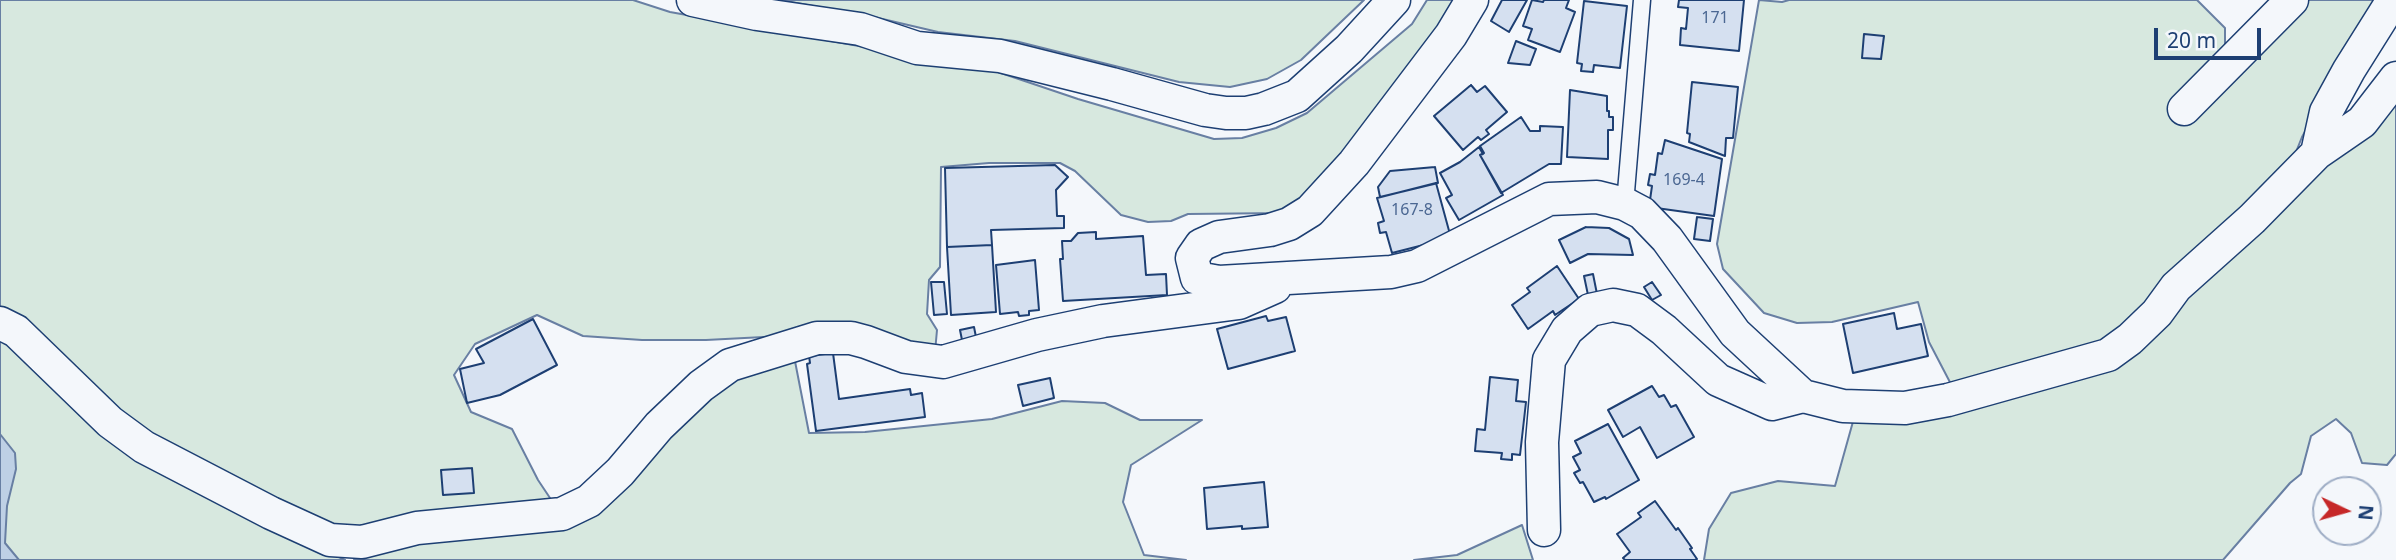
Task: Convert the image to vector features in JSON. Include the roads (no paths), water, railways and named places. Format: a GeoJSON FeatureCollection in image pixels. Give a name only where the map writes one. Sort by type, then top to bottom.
{"type":"FeatureCollection","features":[{"type":"Feature","properties":{"kind":"street"},"geometry":{"type":"LineString","coordinates":[[693,0],[757,14],[860,29],[917,48],[1000,56],[1205,110],[1236,113],[1264,109],[1297,96],[1349,49],[1394,0]]}},
{"type":"Feature","properties":{"kind":"street"},"geometry":{"type":"LineString","coordinates":[[1472,0],[1451,35],[1354,163],[1310,211],[1289,224],[1270,230],[1219,237],[1201,244],[1192,258],[1197,278],[1219,282],[1391,272],[1417,266],[1549,199],[1597,197],[1625,204],[1642,213],[1667,239],[1735,333],[1802,396]]}},
{"type":"Feature","properties":{"kind":"street"},"geometry":{"type":"LineString","coordinates":[[2184,109],[2292,0]]}},
{"type":"Feature","properties":{"kind":"street"},"geometry":{"type":"LineString","coordinates":[[2317,153],[2326,112],[2393,0]]}},
{"type":"Feature","properties":{"kind":"street"},"geometry":{"type":"LineString","coordinates":[[1544,530],[1542,442],[1549,360],[1567,330],[1590,310],[1613,305],[1637,310],[1664,330],[1718,380],[1772,404],[1802,396],[1843,406],[1905,408],[1961,397],[2108,355],[2130,339],[2157,313],[2176,287],[2252,219],[2317,153],[2362,122],[2396,78]]}},
{"type":"Feature","properties":{"kind":"street"},"geometry":{"type":"LineString","coordinates":[[0,323],[16,331],[110,422],[144,447],[271,513],[330,540],[362,542],[416,528],[562,514],[589,501],[620,472],[659,426],[701,386],[730,365],[817,338],[850,338],[906,357],[943,362],[1037,335],[1103,321],[1239,303],[1295,278]]}},
{"type":"Feature","properties":{"kind":"lane"},"geometry":{"type":"LineString","coordinates":[[1625,204],[1642,0]]}},
{"type":"Feature","properties":{"kind":"water"},"geometry":{"type":"Polygon","coordinates":[[[0,434],[15,453],[16,469],[7,506],[5,543],[19,560],[0,560],[0,434]]]}}]}
